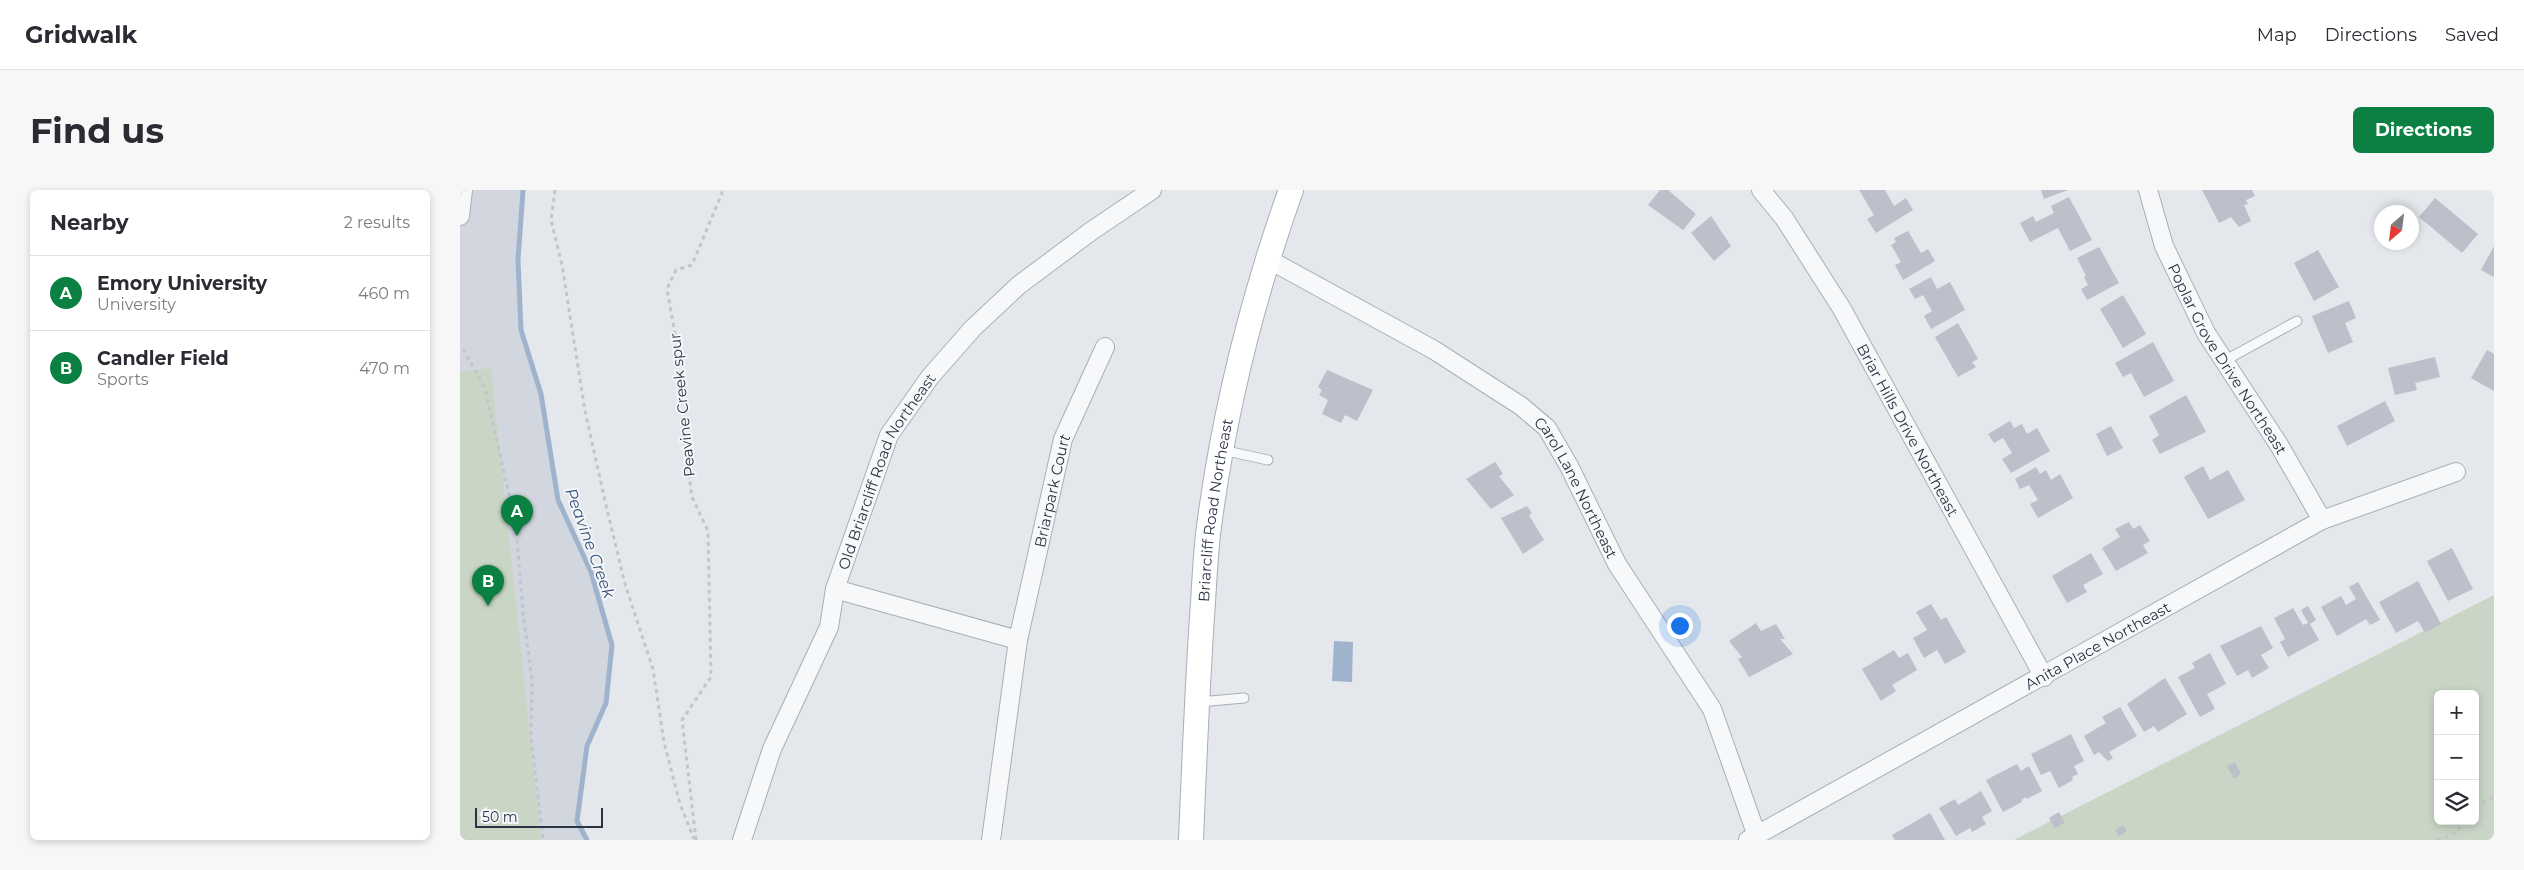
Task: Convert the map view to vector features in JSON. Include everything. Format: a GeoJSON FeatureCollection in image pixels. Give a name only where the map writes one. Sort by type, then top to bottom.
{"type":"FeatureCollection","features":[{"type":"Feature","properties":{"kind":"main road","name":"Briarcliff Road Northeast"},"geometry":{"type":"LineString","coordinates":[[1192,840],[1196,703],[1208,536],[1221,449],[1236,372],[1266,258],[1291,190]]}},
{"type":"Feature","properties":{"kind":"street"},"geometry":{"type":"LineString","coordinates":[[460,216],[463,190]]}},
{"type":"Feature","properties":{"kind":"street","name":"Old Briarcliff Road Northeast"},"geometry":{"type":"LineString","coordinates":[[742,840],[772,749],[829,627],[835,589],[889,435],[930,377],[973,328],[1019,285],[1090,232],[1152,190]]}},
{"type":"Feature","properties":{"kind":"street","name":"Briar Hills Drive Northeast"},"geometry":{"type":"LineString","coordinates":[[1761,190],[1784,218],[1842,309],[2044,677]]}},
{"type":"Feature","properties":{"kind":"street","name":"Poplar Grove Drive Northeast"},"geometry":{"type":"LineString","coordinates":[[2148,190],[2164,246],[2206,333],[2279,445],[2322,520]]}},
{"type":"Feature","properties":{"kind":"street","name":"Carol Lane Northeast"},"geometry":{"type":"LineString","coordinates":[[1266,258],[1434,350],[1522,406],[1547,428],[1617,564],[1712,709],[1753,838]]}},
{"type":"Feature","properties":{"kind":"street","name":"Briarpark Court"},"geometry":{"type":"LineString","coordinates":[[991,840],[1018,640],[1063,439],[1105,347]]}},
{"type":"Feature","properties":{"kind":"street","name":"Anita Place Northeast"},"geometry":{"type":"LineString","coordinates":[[1753,838],[2322,520],[2456,472]]}},
{"type":"Feature","properties":{"kind":"street"},"geometry":{"type":"LineString","coordinates":[[835,589],[1018,640]]}},
{"type":"Feature","properties":{"kind":"lane"},"geometry":{"type":"LineString","coordinates":[[2224,361],[2297,321]]}},
{"type":"Feature","properties":{"kind":"lane"},"geometry":{"type":"LineString","coordinates":[[1221,449],[1268,460]]}},
{"type":"Feature","properties":{"kind":"lane"},"geometry":{"type":"LineString","coordinates":[[1196,703],[1244,698]]}},
{"type":"Feature","properties":{"kind":"path"},"geometry":{"type":"LineString","coordinates":[[555,190],[550,220],[562,265],[585,411],[625,584],[653,669],[664,742],[680,804],[695,840]]}},
{"type":"Feature","properties":{"kind":"path","name":"Peavine Creek spur"},"geometry":{"type":"LineString","coordinates":[[695,840],[682,720],[711,676],[708,531],[692,497],[680,409],[682,374],[667,289],[676,270],[692,265],[722,193],[718,190]]}},
{"type":"Feature","properties":{"kind":"path"},"geometry":{"type":"LineString","coordinates":[[463,349],[485,388],[516,526],[522,603],[532,680],[531,737],[543,840]]}},
{"type":"Feature","properties":{"kind":"path"},"geometry":{"type":"LineString","coordinates":[[2479,804],[2494,797]]}},
{"type":"Feature","properties":{"kind":"path"},"geometry":{"type":"LineString","coordinates":[[2437,840],[2456,833],[2461,825]]}},
{"type":"Feature","properties":{"kind":"shaded area"},"geometry":{"type":"Polygon","coordinates":[[[460,190],[523,190],[518,260],[521,330],[541,394],[558,500],[591,572],[612,645],[606,703],[587,746],[577,821],[587,840],[460,840],[460,190]]]}},
{"type":"Feature","properties":{"kind":"green space"},"geometry":{"type":"Polygon","coordinates":[[[491,368],[541,840],[460,840],[460,372],[491,368]]]}},
{"type":"Feature","properties":{"kind":"green space"},"geometry":{"type":"Polygon","coordinates":[[[2494,595],[2494,840],[2014,840],[2494,595]]]}},
{"type":"Feature","properties":{"kind":"water"},"geometry":{"type":"Polygon","coordinates":[[[1334,641],[1353,642],[1352,682],[1332,681],[1334,641]]]}},
{"type":"Feature","properties":{"kind":"building"},"geometry":{"type":"Polygon","coordinates":[[[1660,190],[1668,190],[1696,214],[1683,230],[1648,205],[1660,190]]]}},
{"type":"Feature","properties":{"kind":"building"},"geometry":{"type":"Polygon","coordinates":[[[1859,190],[1885,190],[1894,206],[1906,198],[1913,210],[1876,233],[1867,219],[1874,215],[1859,190]]]}},
{"type":"Feature","properties":{"kind":"building"},"geometry":{"type":"Polygon","coordinates":[[[2041,190],[2068,190],[2044,199],[2041,190]]]}},
{"type":"Feature","properties":{"kind":"building"},"geometry":{"type":"Polygon","coordinates":[[[2202,190],[2252,190],[2255,196],[2246,200],[2248,204],[2244,205],[2251,221],[2239,227],[2231,217],[2219,223],[2202,190]]]}},
{"type":"Feature","properties":{"kind":"building"},"geometry":{"type":"Polygon","coordinates":[[[2069,197],[2092,240],[2070,251],[2058,228],[2030,242],[2020,223],[2033,216],[2036,222],[2054,213],[2051,206],[2069,197]]]}},
{"type":"Feature","properties":{"kind":"building"},"geometry":{"type":"Polygon","coordinates":[[[2435,198],[2478,234],[2462,253],[2419,217],[2435,198]]]}},
{"type":"Feature","properties":{"kind":"building"},"geometry":{"type":"Polygon","coordinates":[[[1711,216],[1731,246],[1714,261],[1691,233],[1711,216]]]}},
{"type":"Feature","properties":{"kind":"building"},"geometry":{"type":"Polygon","coordinates":[[[1908,231],[1921,253],[1928,249],[1935,261],[1903,280],[1895,265],[1901,262],[1891,245],[1896,242],[1894,238],[1908,231]]]}},
{"type":"Feature","properties":{"kind":"building"},"geometry":{"type":"Polygon","coordinates":[[[2494,246],[2494,277],[2481,270],[2494,246]]]}},
{"type":"Feature","properties":{"kind":"building"},"geometry":{"type":"Polygon","coordinates":[[[2099,247],[2119,283],[2087,300],[2081,289],[2088,285],[2084,277],[2086,276],[2077,258],[2099,247]]]}},
{"type":"Feature","properties":{"kind":"building"},"geometry":{"type":"Polygon","coordinates":[[[2318,250],[2339,287],[2314,301],[2294,263],[2318,250]]]}},
{"type":"Feature","properties":{"kind":"building"},"geometry":{"type":"Polygon","coordinates":[[[1931,277],[1937,289],[1950,282],[1965,310],[1931,329],[1924,316],[1932,311],[1923,295],[1915,299],[1909,289],[1931,277]]]}},
{"type":"Feature","properties":{"kind":"building"},"geometry":{"type":"Polygon","coordinates":[[[2123,295],[2146,334],[2123,348],[2100,309],[2123,295]]]}},
{"type":"Feature","properties":{"kind":"building"},"geometry":{"type":"Polygon","coordinates":[[[2349,301],[2356,318],[2345,323],[2353,342],[2328,353],[2312,316],[2349,301]]]}},
{"type":"Feature","properties":{"kind":"building"},"geometry":{"type":"Polygon","coordinates":[[[1958,323],[1978,359],[1972,362],[1976,367],[1958,377],[1935,337],[1958,323]]]}},
{"type":"Feature","properties":{"kind":"building"},"geometry":{"type":"Polygon","coordinates":[[[2153,342],[2174,381],[2144,397],[2131,373],[2123,377],[2115,363],[2153,342]]]}},
{"type":"Feature","properties":{"kind":"building"},"geometry":{"type":"Polygon","coordinates":[[[2487,350],[2494,354],[2494,391],[2471,378],[2487,350]]]}},
{"type":"Feature","properties":{"kind":"building"},"geometry":{"type":"Polygon","coordinates":[[[2435,357],[2440,377],[2415,383],[2417,390],[2395,395],[2388,368],[2435,357]]]}},
{"type":"Feature","properties":{"kind":"building"},"geometry":{"type":"Polygon","coordinates":[[[1327,370],[1373,390],[1357,421],[1345,415],[1341,423],[1322,414],[1328,400],[1319,395],[1322,390],[1318,387],[1327,370]]]}},
{"type":"Feature","properties":{"kind":"building"},"geometry":{"type":"Polygon","coordinates":[[[2186,395],[2206,432],[2160,454],[2152,440],[2159,435],[2149,416],[2186,395]]]}},
{"type":"Feature","properties":{"kind":"building"},"geometry":{"type":"Polygon","coordinates":[[[2385,401],[2395,421],[2347,446],[2337,426],[2385,401]]]}},
{"type":"Feature","properties":{"kind":"building"},"geometry":{"type":"Polygon","coordinates":[[[2010,421],[2014,428],[2022,424],[2027,434],[2037,428],[2050,451],[2011,473],[2002,459],[2012,453],[2003,438],[1994,443],[1988,434],[2010,421]]]}},
{"type":"Feature","properties":{"kind":"building"},"geometry":{"type":"Polygon","coordinates":[[[2111,426],[2123,448],[2107,456],[2096,434],[2111,426]]]}},
{"type":"Feature","properties":{"kind":"building"},"geometry":{"type":"Polygon","coordinates":[[[1495,462],[1503,474],[1499,476],[1514,495],[1491,509],[1466,479],[1495,462]]]}},
{"type":"Feature","properties":{"kind":"building"},"geometry":{"type":"Polygon","coordinates":[[[2203,466],[2210,480],[2228,470],[2245,500],[2208,519],[2184,477],[2203,466]]]}},
{"type":"Feature","properties":{"kind":"building"},"geometry":{"type":"Polygon","coordinates":[[[2036,467],[2040,474],[2046,470],[2051,480],[2060,474],[2073,498],[2038,518],[2030,504],[2038,500],[2029,485],[2020,489],[2015,479],[2036,467]]]}},
{"type":"Feature","properties":{"kind":"building"},"geometry":{"type":"Polygon","coordinates":[[[1527,506],[1532,513],[1529,515],[1544,540],[1523,554],[1501,518],[1527,506]]]}},
{"type":"Feature","properties":{"kind":"building"},"geometry":{"type":"Polygon","coordinates":[[[2129,522],[2133,529],[2140,525],[2150,541],[2143,545],[2148,553],[2116,571],[2102,548],[2120,537],[2115,529],[2129,522]]]}},
{"type":"Feature","properties":{"kind":"building"},"geometry":{"type":"Polygon","coordinates":[[[2452,548],[2473,589],[2448,601],[2427,561],[2452,548]]]}},
{"type":"Feature","properties":{"kind":"building"},"geometry":{"type":"Polygon","coordinates":[[[2091,553],[2103,574],[2083,585],[2087,592],[2067,603],[2052,576],[2091,553]]]}},
{"type":"Feature","properties":{"kind":"building"},"geometry":{"type":"Polygon","coordinates":[[[2418,581],[2441,624],[2425,633],[2418,621],[2396,633],[2379,602],[2418,581]]]}},
{"type":"Feature","properties":{"kind":"building"},"geometry":{"type":"Polygon","coordinates":[[[2358,582],[2380,620],[2370,625],[2366,619],[2337,636],[2321,607],[2341,596],[2346,605],[2356,599],[2349,587],[2358,582]]]}},
{"type":"Feature","properties":{"kind":"building"},"geometry":{"type":"Polygon","coordinates":[[[1931,604],[1941,620],[1946,617],[1966,652],[1945,664],[1937,650],[1924,658],[1913,638],[1927,630],[1916,612],[1931,604]]]}},
{"type":"Feature","properties":{"kind":"building"},"geometry":{"type":"Polygon","coordinates":[[[2308,606],[2316,620],[2310,624],[2319,640],[2288,657],[2280,642],[2285,639],[2274,618],[2293,608],[2303,625],[2308,623],[2301,610],[2308,606]]]}},
{"type":"Feature","properties":{"kind":"building"},"geometry":{"type":"Polygon","coordinates":[[[1756,623],[1761,631],[1776,624],[1785,639],[1780,639],[1793,654],[1749,677],[1738,659],[1742,657],[1729,641],[1756,623]]]}},
{"type":"Feature","properties":{"kind":"building"},"geometry":{"type":"Polygon","coordinates":[[[2261,626],[2273,648],[2261,655],[2269,668],[2252,678],[2248,670],[2237,676],[2220,646],[2261,626]]]}},
{"type":"Feature","properties":{"kind":"building"},"geometry":{"type":"Polygon","coordinates":[[[1894,650],[1899,658],[1908,653],[1917,670],[1892,685],[1896,691],[1881,701],[1862,669],[1894,650]]]}},
{"type":"Feature","properties":{"kind":"building"},"geometry":{"type":"Polygon","coordinates":[[[2210,653],[2226,684],[2207,694],[2215,709],[2200,717],[2178,677],[2195,668],[2192,663],[2210,653]]]}},
{"type":"Feature","properties":{"kind":"building"},"geometry":{"type":"Polygon","coordinates":[[[2165,678],[2187,714],[2158,732],[2154,726],[2144,732],[2127,704],[2165,678]]]}},
{"type":"Feature","properties":{"kind":"building"},"geometry":{"type":"Polygon","coordinates":[[[2120,707],[2137,736],[2109,752],[2113,758],[2108,761],[2099,752],[2094,755],[2084,736],[2106,723],[2102,717],[2120,707]]]}},
{"type":"Feature","properties":{"kind":"building"},"geometry":{"type":"Polygon","coordinates":[[[2071,734],[2084,761],[2074,766],[2078,774],[2072,777],[2073,780],[2059,788],[2050,771],[2041,775],[2031,754],[2071,734]]]}},
{"type":"Feature","properties":{"kind":"building"},"geometry":{"type":"Polygon","coordinates":[[[2235,762],[2241,774],[2234,779],[2227,766],[2235,762]]]}},
{"type":"Feature","properties":{"kind":"building"},"geometry":{"type":"Polygon","coordinates":[[[2017,764],[2021,771],[2029,766],[2042,791],[2027,799],[2026,797],[2021,800],[2022,802],[2003,812],[1986,780],[2017,764]]]}},
{"type":"Feature","properties":{"kind":"building"},"geometry":{"type":"Polygon","coordinates":[[[1981,791],[1992,811],[1982,817],[1986,824],[1972,832],[1970,828],[1956,836],[1939,808],[1955,799],[1958,805],[1981,791]]]}},
{"type":"Feature","properties":{"kind":"building"},"geometry":{"type":"Polygon","coordinates":[[[2059,812],[2065,823],[2055,828],[2049,818],[2059,812]]]}},
{"type":"Feature","properties":{"kind":"building"},"geometry":{"type":"Polygon","coordinates":[[[1930,813],[1945,840],[1895,840],[1892,835],[1930,813]]]}},
{"type":"Feature","properties":{"kind":"building"},"geometry":{"type":"Polygon","coordinates":[[[2123,825],[2127,831],[2119,836],[2115,830],[2123,825]]]}},
{"type":"Feature","properties":{"kind":"waterway","name":"Peavine Creek"},"geometry":{"type":"LineString","coordinates":[[523,190],[518,260],[521,330],[541,394],[558,500],[591,572],[612,645],[606,703],[587,746],[577,821],[587,840]]}},
{"type":"Feature","properties":{"kind":"place","name":"Emory University"},"geometry":{"type":"Point","coordinates":[517,536]}},
{"type":"Feature","properties":{"kind":"place","name":"Candler Field"},"geometry":{"type":"Point","coordinates":[488,606]}}]}
